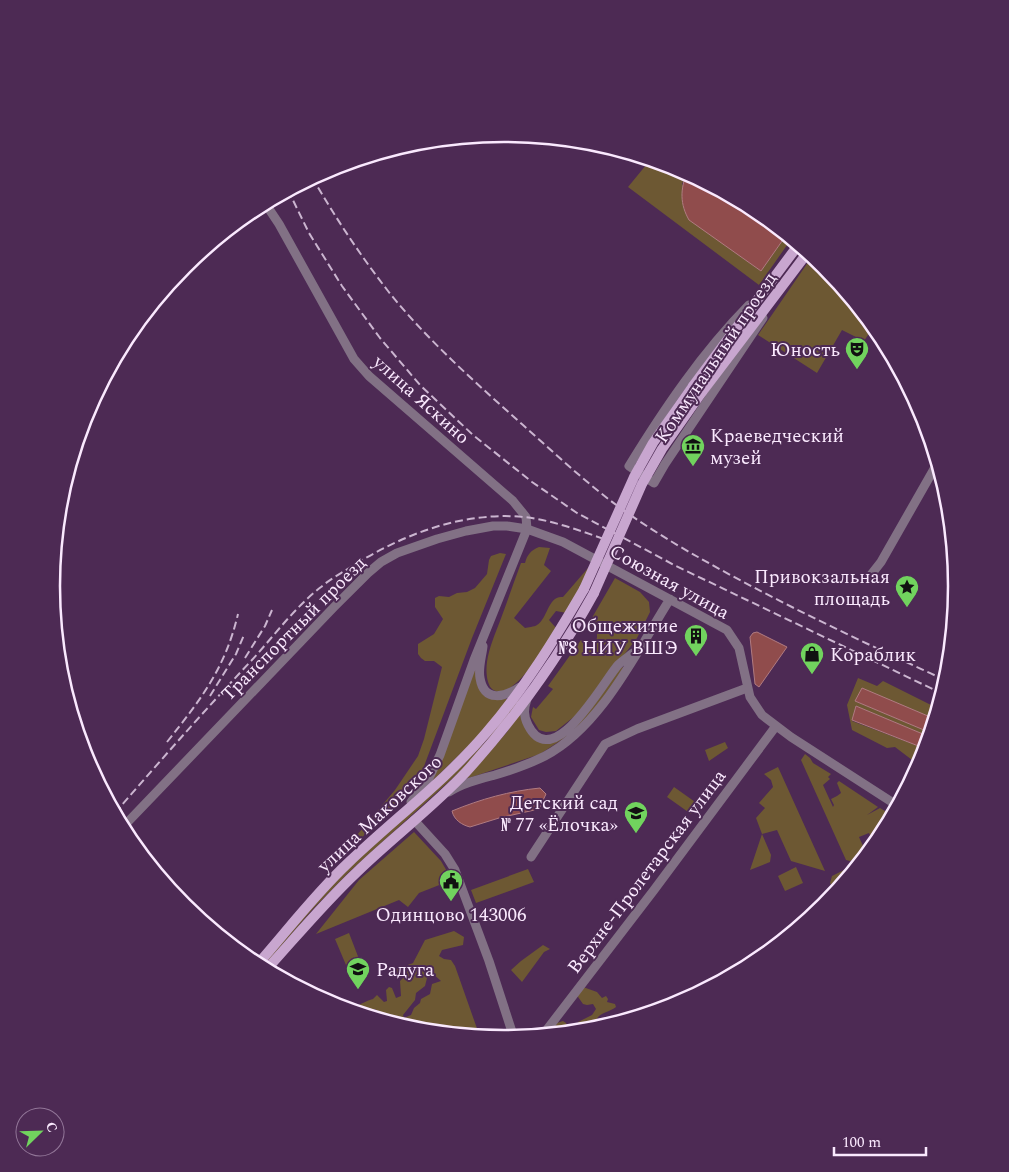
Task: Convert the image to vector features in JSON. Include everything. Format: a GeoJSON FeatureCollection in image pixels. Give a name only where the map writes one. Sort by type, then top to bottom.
{"type":"FeatureCollection","features":[{"type":"Feature","properties":{"kind":"main road","name":"Коммунальный проезд"},"geometry":{"type":"LineString","coordinates":[[763,292],[795,250]]}},
{"type":"Feature","properties":{"kind":"main road","name":"Коммунальный проезд"},"geometry":{"type":"LineString","coordinates":[[781,288],[804,257]]}},
{"type":"Feature","properties":{"kind":"main road"},"geometry":{"type":"LineString","coordinates":[[526,689],[584,589],[634,477],[652,443],[781,288]]}},
{"type":"Feature","properties":{"kind":"main road"},"geometry":{"type":"LineString","coordinates":[[526,689],[553,662],[573,632],[594,593],[642,484],[698,389],[763,292]]}},
{"type":"Feature","properties":{"kind":"main road","name":"улица Маковского"},"geometry":{"type":"LineString","coordinates":[[271,964],[332,897],[379,851],[440,798],[466,772],[495,738],[526,689]]}},
{"type":"Feature","properties":{"kind":"main road","name":"улица Маковского"},"geometry":{"type":"LineString","coordinates":[[263,959],[346,865],[462,760],[526,689]]}},
{"type":"Feature","properties":{"kind":"street","name":"улица Яскино"},"geometry":{"type":"LineString","coordinates":[[269,209],[354,359],[369,376],[513,501],[526,517],[527,529]]}},
{"type":"Feature","properties":{"kind":"street"},"geometry":{"type":"LineString","coordinates":[[763,318],[794,276],[794,270],[790,264],[786,263]]}},
{"type":"Feature","properties":{"kind":"street","name":"Коммунальный проезд"},"geometry":{"type":"LineString","coordinates":[[763,292],[739,315],[714,344],[658,419],[629,466],[654,483],[781,288]]}},
{"type":"Feature","properties":{"kind":"street"},"geometry":{"type":"LineString","coordinates":[[763,292],[767,290],[771,292],[774,295],[772,300]]}},
{"type":"Feature","properties":{"kind":"street"},"geometry":{"type":"LineString","coordinates":[[870,576],[882,562],[934,470]]}},
{"type":"Feature","properties":{"kind":"street","name":"Транспортный проезд"},"geometry":{"type":"LineString","coordinates":[[128,822],[334,607],[381,562],[408,548],[456,533],[500,526],[527,529]]}},
{"type":"Feature","properties":{"kind":"street","name":"Союзная улица"},"geometry":{"type":"LineString","coordinates":[[527,529],[563,542],[727,630],[739,648],[750,697],[759,711],[776,726],[892,802]]}},
{"type":"Feature","properties":{"kind":"street"},"geometry":{"type":"LineString","coordinates":[[403,812],[421,790],[434,767],[527,529]]}},
{"type":"Feature","properties":{"kind":"street"},"geometry":{"type":"LineString","coordinates":[[440,798],[470,782],[535,760],[570,740],[590,721],[608,697],[670,599]]}},
{"type":"Feature","properties":{"kind":"street"},"geometry":{"type":"LineString","coordinates":[[484,636],[480,677],[486,690],[492,695],[503,696],[526,689],[524,714],[528,726],[540,738],[551,739],[578,719],[596,698],[618,665],[639,648]]}},
{"type":"Feature","properties":{"kind":"street"},"geometry":{"type":"LineString","coordinates":[[531,857],[606,744],[621,735],[748,688]]}},
{"type":"Feature","properties":{"kind":"street","name":"Верхне-Пролетарская улица"},"geometry":{"type":"LineString","coordinates":[[548,1029],[776,726]]}},
{"type":"Feature","properties":{"kind":"street"},"geometry":{"type":"LineString","coordinates":[[414,820],[450,862],[490,961],[512,1030]]}},
{"type":"Feature","properties":{"kind":"shaded area"},"geometry":{"type":"Polygon","coordinates":[[[646,165],[684,179],[682,184],[729,248],[761,271],[783,240],[788,244],[759,285],[628,187],[646,165]]]}},
{"type":"Feature","properties":{"kind":"shaded area"},"geometry":{"type":"Polygon","coordinates":[[[685,179],[727,201],[783,240],[761,271],[689,220],[683,203],[685,179]]]}},
{"type":"Feature","properties":{"kind":"shaded area"},"geometry":{"type":"Polygon","coordinates":[[[808,262],[839,293],[870,333],[864,341],[842,330],[817,373],[758,335],[808,262]]]}},
{"type":"Feature","properties":{"kind":"shaded area"},"geometry":{"type":"Polygon","coordinates":[[[539,547],[550,548],[544,565],[551,571],[514,618],[525,628],[536,626],[541,622],[551,603],[558,597],[563,597],[588,568],[589,570],[567,613],[556,611],[549,620],[557,629],[537,659],[518,682],[508,689],[499,692],[491,688],[487,679],[489,652],[521,563],[525,563],[530,553],[539,547]]]}},
{"type":"Feature","properties":{"kind":"shaded area"},"geometry":{"type":"Polygon","coordinates":[[[500,553],[506,554],[423,769],[404,794],[339,861],[335,861],[395,790],[418,756],[442,667],[434,661],[425,661],[418,654],[418,644],[434,634],[443,619],[435,607],[435,598],[439,596],[449,597],[475,588],[487,574],[491,556],[500,553]]]}},
{"type":"Feature","properties":{"kind":"shaded area"},"geometry":{"type":"Polygon","coordinates":[[[615,578],[640,592],[649,602],[650,612],[637,638],[580,712],[556,731],[546,732],[539,730],[531,717],[533,707],[536,709],[553,689],[548,686],[581,640],[592,648],[597,638],[597,633],[589,623],[615,578]]]}},
{"type":"Feature","properties":{"kind":"shaded area"},"geometry":{"type":"Polygon","coordinates":[[[757,632],[787,647],[759,687],[755,684],[750,637],[753,633],[757,632]]]}},
{"type":"Feature","properties":{"kind":"shaded area"},"geometry":{"type":"Polygon","coordinates":[[[478,658],[477,677],[494,699],[508,699],[484,731],[426,787],[478,658]]]}},
{"type":"Feature","properties":{"kind":"shaded area"},"geometry":{"type":"Polygon","coordinates":[[[624,667],[609,692],[578,729],[540,754],[466,779],[507,732],[520,713],[529,732],[554,741],[619,668],[624,667]]]}},
{"type":"Feature","properties":{"kind":"shaded area"},"geometry":{"type":"Polygon","coordinates":[[[858,678],[877,686],[883,681],[932,706],[929,717],[906,707],[855,701],[925,730],[923,734],[856,706],[852,721],[919,746],[913,761],[895,747],[887,748],[852,730],[847,705],[858,678]]]}},
{"type":"Feature","properties":{"kind":"shaded area"},"geometry":{"type":"Polygon","coordinates":[[[862,688],[929,716],[925,730],[855,701],[862,688]]]}},
{"type":"Feature","properties":{"kind":"shaded area"},"geometry":{"type":"Polygon","coordinates":[[[517,700],[519,700],[520,702],[466,766],[349,872],[312,910],[267,962],[264,960],[347,869],[464,764],[487,740],[517,700]]]}},
{"type":"Feature","properties":{"kind":"shaded area"},"geometry":{"type":"Polygon","coordinates":[[[856,706],[923,734],[919,746],[852,720],[856,706]]]}},
{"type":"Feature","properties":{"kind":"shaded area"},"geometry":{"type":"Polygon","coordinates":[[[725,742],[728,748],[709,761],[705,750],[725,742]]]}},
{"type":"Feature","properties":{"kind":"shaded area"},"geometry":{"type":"Polygon","coordinates":[[[805,754],[813,763],[831,774],[828,777],[830,779],[823,785],[833,807],[831,799],[841,793],[837,783],[839,781],[878,807],[867,815],[880,808],[887,812],[871,837],[869,833],[859,837],[863,846],[866,845],[855,859],[846,860],[801,760],[805,754]]]}},
{"type":"Feature","properties":{"kind":"shaded area"},"geometry":{"type":"Polygon","coordinates":[[[778,767],[825,871],[791,861],[777,830],[762,834],[756,818],[765,808],[759,803],[773,787],[771,780],[764,774],[778,767]]]}},
{"type":"Feature","properties":{"kind":"shaded area"},"geometry":{"type":"Polygon","coordinates":[[[674,787],[698,804],[691,814],[667,797],[674,787]]]}},
{"type":"Feature","properties":{"kind":"shaded area"},"geometry":{"type":"Polygon","coordinates":[[[540,788],[546,794],[539,809],[470,827],[459,822],[452,811],[496,796],[540,788]]]}},
{"type":"Feature","properties":{"kind":"shaded area"},"geometry":{"type":"Polygon","coordinates":[[[414,832],[441,861],[452,880],[419,893],[408,907],[399,900],[316,934],[359,880],[414,832]]]}},
{"type":"Feature","properties":{"kind":"shaded area"},"geometry":{"type":"Polygon","coordinates":[[[762,834],[771,855],[770,862],[750,870],[762,834]]]}},
{"type":"Feature","properties":{"kind":"shaded area"},"geometry":{"type":"Polygon","coordinates":[[[796,867],[803,883],[785,891],[778,876],[796,867]]]}},
{"type":"Feature","properties":{"kind":"shaded area"},"geometry":{"type":"Polygon","coordinates":[[[848,868],[832,886],[830,883],[832,876],[848,868]]]}},
{"type":"Feature","properties":{"kind":"shaded area"},"geometry":{"type":"Polygon","coordinates":[[[528,869],[534,882],[476,903],[471,890],[528,869]]]}},
{"type":"Feature","properties":{"kind":"shaded area"},"geometry":{"type":"Polygon","coordinates":[[[454,931],[464,937],[463,945],[442,950],[439,956],[451,960],[455,966],[478,1030],[418,1022],[358,1006],[373,999],[377,995],[384,1002],[387,1001],[386,990],[389,987],[392,988],[396,998],[401,996],[400,981],[406,975],[388,977],[395,969],[413,963],[425,940],[454,931]],[[432,973],[427,978],[425,986],[416,993],[415,1000],[403,1015],[404,1018],[411,1015],[421,999],[430,994],[432,984],[441,981],[432,973]]]}},
{"type":"Feature","properties":{"kind":"shaded area"},"geometry":{"type":"Polygon","coordinates":[[[349,933],[359,959],[346,965],[335,939],[349,933]]]}},
{"type":"Feature","properties":{"kind":"shaded area"},"geometry":{"type":"Polygon","coordinates":[[[543,945],[550,949],[544,952],[522,982],[511,970],[543,945]]]}},
{"type":"Feature","properties":{"kind":"shaded area"},"geometry":{"type":"Polygon","coordinates":[[[583,987],[597,992],[602,998],[606,996],[607,1002],[615,1004],[616,1007],[601,1014],[596,1021],[578,1024],[578,1022],[592,1015],[596,1009],[593,1004],[583,1004],[576,994],[583,987]]]}},
{"type":"Feature","properties":{"kind":"shaded area"},"geometry":{"type":"Polygon","coordinates":[[[563,1021],[567,1026],[553,1028],[557,1023],[563,1021]]]}},
{"type":"Feature","properties":{"kind":"railway"},"geometry":{"type":"LineString","coordinates":[[316,183],[368,264],[419,327],[488,393],[600,492],[654,530],[729,574],[821,622],[939,677]]}},
{"type":"Feature","properties":{"kind":"railway"},"geometry":{"type":"LineString","coordinates":[[291,196],[309,233],[342,286],[380,338],[420,385],[473,435],[532,482],[577,513],[676,566],[936,691]]}},
{"type":"Feature","properties":{"kind":"railway"},"geometry":{"type":"LineString","coordinates":[[120,808],[284,622],[327,582],[366,558],[431,528],[454,522],[500,516],[544,520],[604,539]]}},
{"type":"Feature","properties":{"kind":"railway"},"geometry":{"type":"LineString","coordinates":[[245,658],[265,626],[272,610]]}},
{"type":"Feature","properties":{"kind":"railway"},"geometry":{"type":"LineString","coordinates":[[167,742],[191,712],[219,667],[233,634],[238,614]]}},
{"type":"Feature","properties":{"kind":"railway"},"geometry":{"type":"LineString","coordinates":[[210,696],[236,654],[244,635]]}},
{"type":"Feature","properties":{"kind":"place","name":"Юность"},"geometry":{"type":"Point","coordinates":[857,370]}},
{"type":"Feature","properties":{"kind":"place","name":"Краеведческий музей"},"geometry":{"type":"Point","coordinates":[693,467]}},
{"type":"Feature","properties":{"kind":"place","name":"Привокзальная площадь"},"geometry":{"type":"Point","coordinates":[907,608]}},
{"type":"Feature","properties":{"kind":"place","name":"Общежитие №8 НИУ ВШЭ"},"geometry":{"type":"Point","coordinates":[696,657]}},
{"type":"Feature","properties":{"kind":"place","name":"Кораблик"},"geometry":{"type":"Point","coordinates":[812,675]}},
{"type":"Feature","properties":{"kind":"place","name":"Детский сад № 77 «Ёлочка»"},"geometry":{"type":"Point","coordinates":[636,834]}},
{"type":"Feature","properties":{"kind":"place","name":"Одинцово 143006"},"geometry":{"type":"Point","coordinates":[451,902]}},
{"type":"Feature","properties":{"kind":"place","name":"Радуга"},"geometry":{"type":"Point","coordinates":[358,990]}}]}
